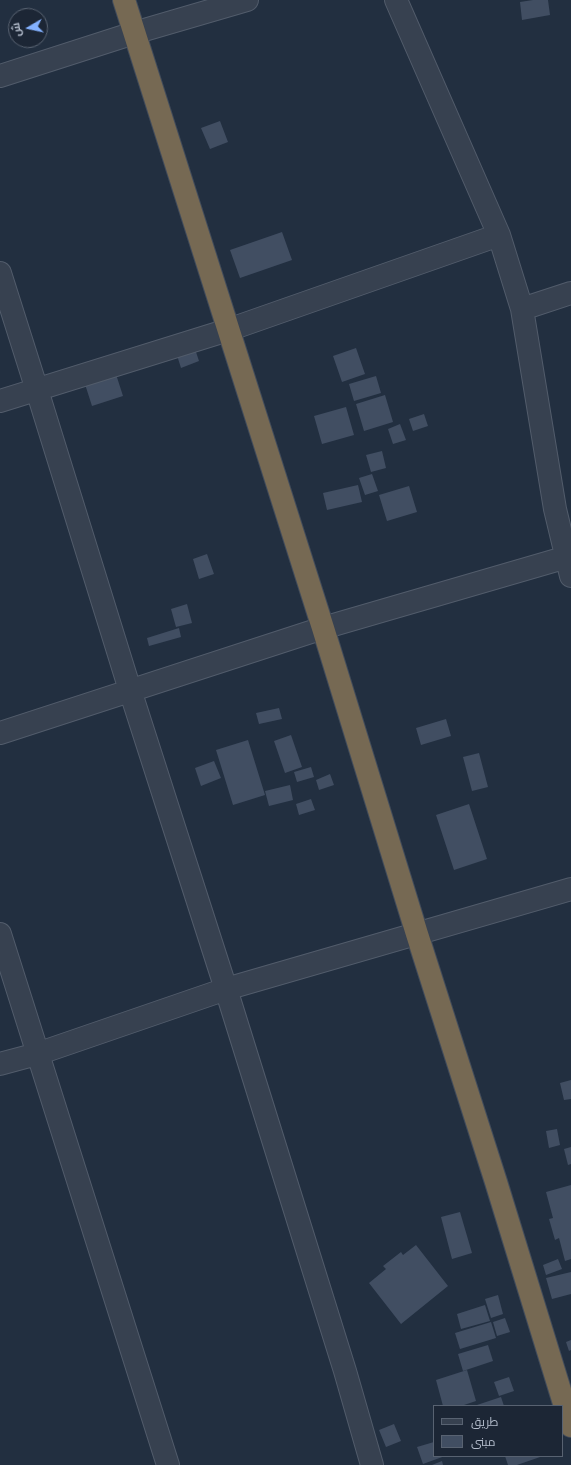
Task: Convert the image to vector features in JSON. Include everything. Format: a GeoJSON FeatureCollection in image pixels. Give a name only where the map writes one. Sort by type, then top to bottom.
{"type":"FeatureCollection","features":[{"type":"Feature","properties":{"kind":"highway"},"geometry":{"type":"LineString","coordinates":[[124,0],[323,628],[571,1426]]}},
{"type":"Feature","properties":{"kind":"street"},"geometry":{"type":"LineString","coordinates":[[0,76],[247,0]]}},
{"type":"Feature","properties":{"kind":"street"},"geometry":{"type":"LineString","coordinates":[[0,733],[323,628],[569,566],[563,506],[522,309],[499,236],[396,0]]}},
{"type":"Feature","properties":{"kind":"street"},"geometry":{"type":"LineString","coordinates":[[0,401],[228,330],[499,236]]}},
{"type":"Feature","properties":{"kind":"street"},"geometry":{"type":"LineString","coordinates":[[0,273],[130,690],[226,989],[345,1371],[372,1465]]}},
{"type":"Feature","properties":{"kind":"street"},"geometry":{"type":"LineString","coordinates":[[522,309],[571,293]]}},
{"type":"Feature","properties":{"kind":"street"},"geometry":{"type":"LineString","coordinates":[[0,1064],[37,1054],[226,989],[571,889]]}},
{"type":"Feature","properties":{"kind":"street"},"geometry":{"type":"LineString","coordinates":[[0,934],[168,1465]]}},
{"type":"Feature","properties":{"kind":"building"},"geometry":{"type":"Polygon","coordinates":[[[548,0],[550,15],[522,20],[520,2],[548,0]]]}},
{"type":"Feature","properties":{"kind":"building"},"geometry":{"type":"Polygon","coordinates":[[[220,121],[228,142],[210,149],[201,128],[220,121]]]}},
{"type":"Feature","properties":{"kind":"building"},"geometry":{"type":"Polygon","coordinates":[[[282,232],[292,260],[240,278],[230,250],[282,232]]]}},
{"type":"Feature","properties":{"kind":"building"},"geometry":{"type":"Polygon","coordinates":[[[193,343],[199,361],[181,368],[175,349],[193,343]]]}},
{"type":"Feature","properties":{"kind":"building"},"geometry":{"type":"Polygon","coordinates":[[[356,348],[365,374],[342,382],[333,356],[356,348]]]}},
{"type":"Feature","properties":{"kind":"building"},"geometry":{"type":"Polygon","coordinates":[[[114,368],[123,396],[92,406],[83,378],[114,368]]]}},
{"type":"Feature","properties":{"kind":"building"},"geometry":{"type":"Polygon","coordinates":[[[376,376],[381,393],[354,401],[349,384],[376,376]]]}},
{"type":"Feature","properties":{"kind":"building"},"geometry":{"type":"Polygon","coordinates":[[[385,395],[393,422],[364,431],[356,404],[385,395]]]}},
{"type":"Feature","properties":{"kind":"building"},"geometry":{"type":"Polygon","coordinates":[[[346,407],[354,435],[322,444],[314,416],[346,407]]]}},
{"type":"Feature","properties":{"kind":"building"},"geometry":{"type":"Polygon","coordinates":[[[424,414],[428,426],[413,431],[409,419],[424,414]]]}},
{"type":"Feature","properties":{"kind":"building"},"geometry":{"type":"Polygon","coordinates":[[[400,424],[406,440],[393,444],[388,429],[400,424]]]}},
{"type":"Feature","properties":{"kind":"building"},"geometry":{"type":"Polygon","coordinates":[[[382,451],[386,468],[371,472],[366,455],[382,451]]]}},
{"type":"Feature","properties":{"kind":"building"},"geometry":{"type":"Polygon","coordinates":[[[372,474],[378,491],[365,495],[359,478],[372,474]]]}},
{"type":"Feature","properties":{"kind":"building"},"geometry":{"type":"Polygon","coordinates":[[[358,485],[362,502],[327,510],[323,493],[358,485]]]}},
{"type":"Feature","properties":{"kind":"building"},"geometry":{"type":"Polygon","coordinates":[[[409,486],[417,512],[387,521],[379,495],[409,486]]]}},
{"type":"Feature","properties":{"kind":"building"},"geometry":{"type":"Polygon","coordinates":[[[207,554],[214,574],[199,579],[193,559],[207,554]]]}},
{"type":"Feature","properties":{"kind":"building"},"geometry":{"type":"Polygon","coordinates":[[[187,604],[192,623],[176,627],[171,609],[187,604]]]}},
{"type":"Feature","properties":{"kind":"building"},"geometry":{"type":"Polygon","coordinates":[[[179,628],[181,637],[149,646],[147,638],[179,628]]]}},
{"type":"Feature","properties":{"kind":"building"},"geometry":{"type":"Polygon","coordinates":[[[279,708],[282,719],[259,724],[256,713],[279,708]]]}},
{"type":"Feature","properties":{"kind":"building"},"geometry":{"type":"Polygon","coordinates":[[[446,719],[451,736],[421,745],[416,728],[446,719]]]}},
{"type":"Feature","properties":{"kind":"building"},"geometry":{"type":"Polygon","coordinates":[[[291,735],[302,767],[285,773],[274,741],[291,735]]]}},
{"type":"Feature","properties":{"kind":"building"},"geometry":{"type":"Polygon","coordinates":[[[248,740],[265,795],[233,805],[216,750],[248,740]]]}},
{"type":"Feature","properties":{"kind":"building"},"geometry":{"type":"Polygon","coordinates":[[[479,753],[488,787],[472,791],[463,757],[479,753]]]}},
{"type":"Feature","properties":{"kind":"building"},"geometry":{"type":"Polygon","coordinates":[[[214,761],[221,778],[201,786],[195,768],[214,761]]]}},
{"type":"Feature","properties":{"kind":"building"},"geometry":{"type":"Polygon","coordinates":[[[311,767],[314,777],[297,782],[294,772],[311,767]]]}},
{"type":"Feature","properties":{"kind":"building"},"geometry":{"type":"Polygon","coordinates":[[[330,774],[334,785],[319,790],[316,780],[330,774]]]}},
{"type":"Feature","properties":{"kind":"building"},"geometry":{"type":"Polygon","coordinates":[[[290,785],[293,800],[269,806],[265,791],[290,785]]]}},
{"type":"Feature","properties":{"kind":"building"},"geometry":{"type":"Polygon","coordinates":[[[311,799],[315,810],[299,815],[296,804],[311,799]]]}},
{"type":"Feature","properties":{"kind":"building"},"geometry":{"type":"Polygon","coordinates":[[[469,804],[487,859],[454,870],[436,815],[469,804]]]}},
{"type":"Feature","properties":{"kind":"building"},"geometry":{"type":"Polygon","coordinates":[[[571,1080],[571,1099],[564,1100],[560,1083],[571,1080]]]}},
{"type":"Feature","properties":{"kind":"building"},"geometry":{"type":"Polygon","coordinates":[[[557,1129],[560,1145],[549,1148],[546,1131],[557,1129]]]}},
{"type":"Feature","properties":{"kind":"building"},"geometry":{"type":"Polygon","coordinates":[[[571,1147],[571,1164],[568,1165],[564,1149],[571,1147]]]}},
{"type":"Feature","properties":{"kind":"building"},"geometry":{"type":"Polygon","coordinates":[[[571,1185],[571,1259],[565,1261],[559,1238],[555,1240],[549,1219],[553,1218],[546,1192],[571,1185]]]}},
{"type":"Feature","properties":{"kind":"building"},"geometry":{"type":"Polygon","coordinates":[[[460,1212],[472,1253],[452,1259],[441,1217],[460,1212]]]}},
{"type":"Feature","properties":{"kind":"building"},"geometry":{"type":"Polygon","coordinates":[[[416,1245],[448,1286],[401,1324],[369,1283],[386,1269],[383,1266],[401,1252],[403,1255],[416,1245]]]}},
{"type":"Feature","properties":{"kind":"building"},"geometry":{"type":"Polygon","coordinates":[[[558,1259],[562,1269],[546,1275],[543,1265],[558,1259]]]}},
{"type":"Feature","properties":{"kind":"building"},"geometry":{"type":"Polygon","coordinates":[[[571,1272],[571,1294],[552,1299],[546,1278],[571,1272]]]}},
{"type":"Feature","properties":{"kind":"building"},"geometry":{"type":"Polygon","coordinates":[[[498,1295],[503,1314],[491,1318],[485,1299],[498,1295]]]}},
{"type":"Feature","properties":{"kind":"building"},"geometry":{"type":"Polygon","coordinates":[[[485,1305],[490,1321],[461,1329],[457,1314],[485,1305]]]}},
{"type":"Feature","properties":{"kind":"building"},"geometry":{"type":"Polygon","coordinates":[[[505,1318],[510,1332],[497,1336],[493,1322],[505,1318]]]}},
{"type":"Feature","properties":{"kind":"building"},"geometry":{"type":"Polygon","coordinates":[[[491,1322],[496,1338],[460,1349],[455,1333],[491,1322]]]}},
{"type":"Feature","properties":{"kind":"building"},"geometry":{"type":"Polygon","coordinates":[[[571,1340],[571,1350],[569,1351],[566,1342],[571,1340]]]}},
{"type":"Feature","properties":{"kind":"building"},"geometry":{"type":"Polygon","coordinates":[[[488,1345],[493,1361],[463,1371],[458,1354],[488,1345]]]}},
{"type":"Feature","properties":{"kind":"building"},"geometry":{"type":"Polygon","coordinates":[[[467,1370],[476,1401],[464,1405],[443,1405],[436,1380],[467,1370]]]}},
{"type":"Feature","properties":{"kind":"building"},"geometry":{"type":"Polygon","coordinates":[[[509,1377],[514,1391],[499,1396],[494,1382],[509,1377]]]}},
{"type":"Feature","properties":{"kind":"building"},"geometry":{"type":"Polygon","coordinates":[[[501,1397],[504,1405],[477,1405],[501,1397]]]}},
{"type":"Feature","properties":{"kind":"building"},"geometry":{"type":"Polygon","coordinates":[[[394,1424],[401,1441],[386,1447],[379,1430],[394,1424]]]}},
{"type":"Feature","properties":{"kind":"building"},"geometry":{"type":"Polygon","coordinates":[[[433,1442],[433,1457],[442,1457],[423,1464],[417,1447],[433,1442]]]}},
{"type":"Feature","properties":{"kind":"building"},"geometry":{"type":"Polygon","coordinates":[[[505,1457],[540,1457],[517,1465],[508,1465],[505,1457]]]}},
{"type":"Feature","properties":{"kind":"building"},"geometry":{"type":"Polygon","coordinates":[[[442,1461],[443,1465],[432,1465],[442,1461]]]}}]}
